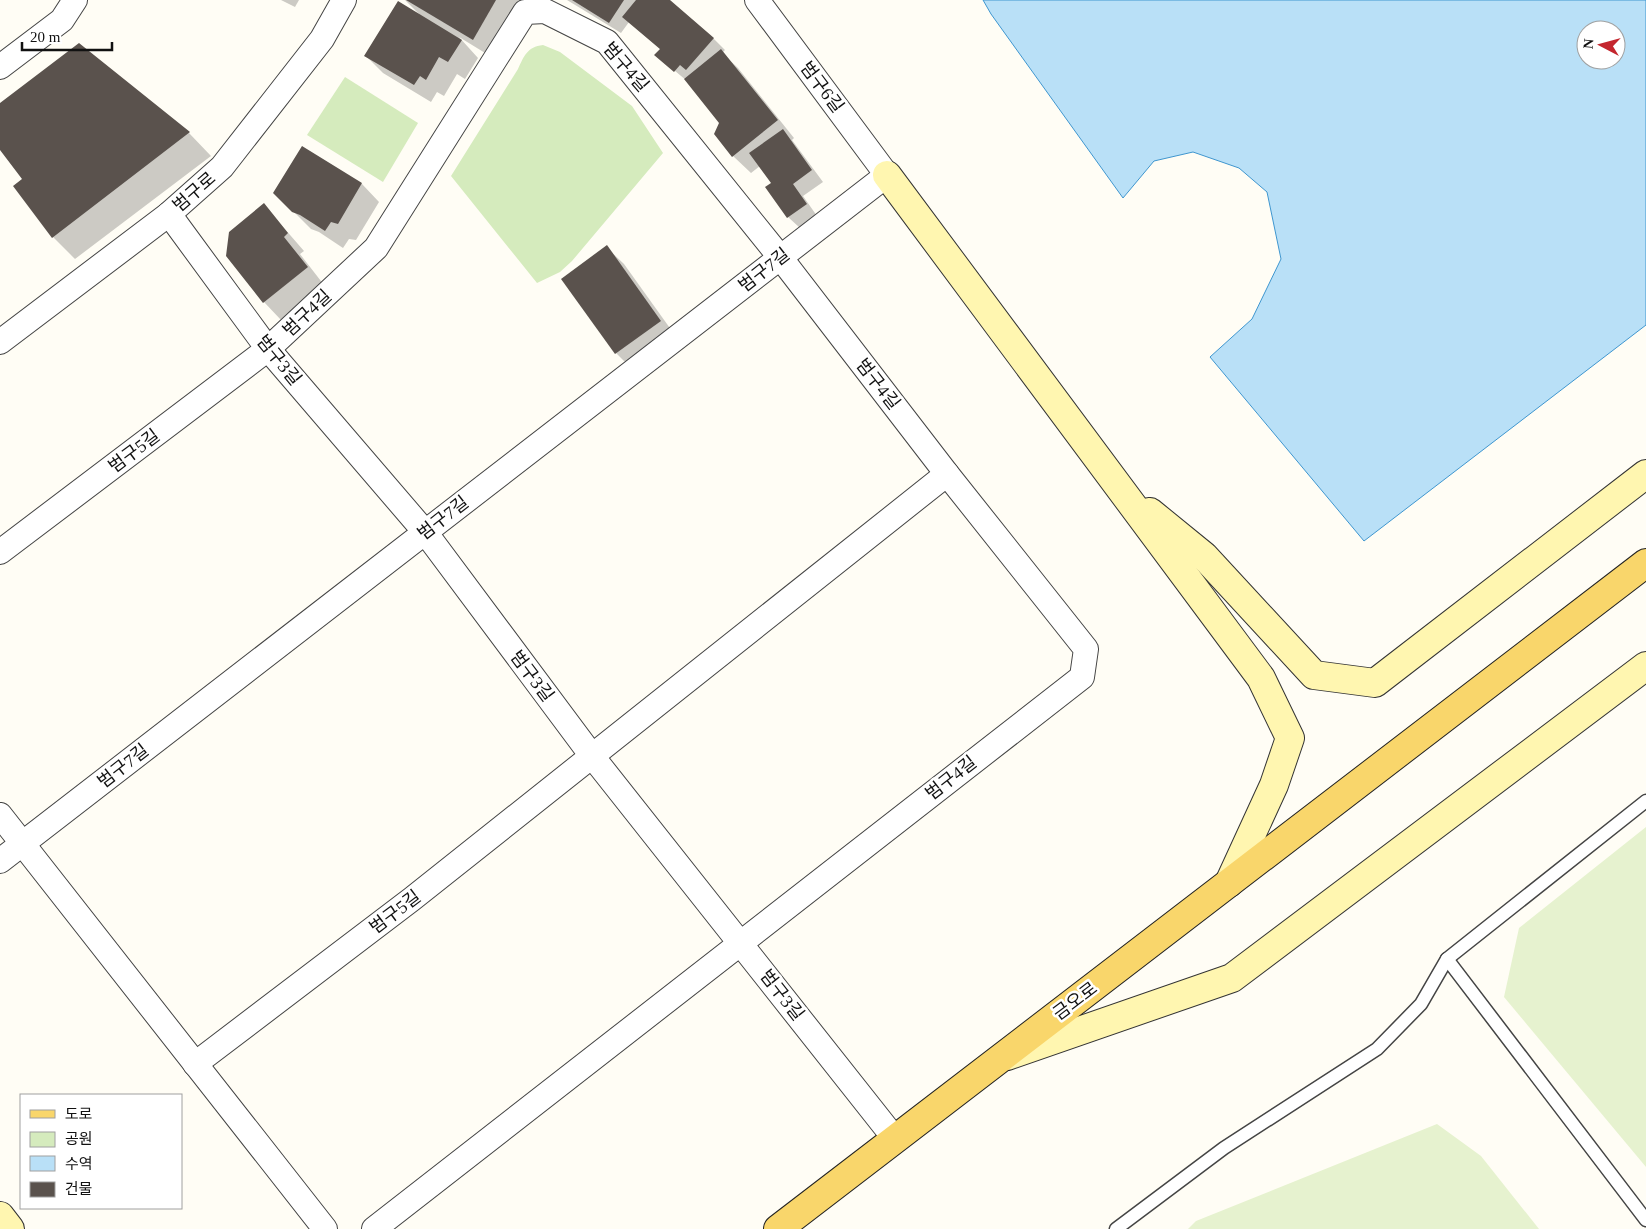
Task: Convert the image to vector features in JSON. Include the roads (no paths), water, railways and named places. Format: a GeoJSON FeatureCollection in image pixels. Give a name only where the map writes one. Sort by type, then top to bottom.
{"type":"FeatureCollection","features":[{"type":"Feature","properties":{"kind":"main road","name":"금오로"},"geometry":{"type":"LineString","coordinates":[[778,1229],[1646,563]]}},
{"type":"Feature","properties":{"kind":"street"},"geometry":{"type":"LineString","coordinates":[[0,67],[62,20],[75,0]]}},
{"type":"Feature","properties":{"kind":"street","name":"범구로"},"geometry":{"type":"LineString","coordinates":[[0,342],[169,214],[222,167],[322,38],[344,0]]}},
{"type":"Feature","properties":{"kind":"street","name":"범구6길"},"geometry":{"type":"LineString","coordinates":[[757,0],[887,175]]}},
{"type":"Feature","properties":{"kind":"street","name":"범구4길"},"geometry":{"type":"LineString","coordinates":[[268,350],[376,248],[525,12],[545,11],[608,42],[780,257],[947,474],[1086,649],[1082,677],[741,943]]}},
{"type":"Feature","properties":{"kind":"street"},"geometry":{"type":"LineString","coordinates":[[887,175],[1261,678],[1290,738],[1274,785],[1229,882]]}},
{"type":"Feature","properties":{"kind":"street","name":"범구7길"},"geometry":{"type":"LineString","coordinates":[[0,861],[887,175]]}},
{"type":"Feature","properties":{"kind":"street","name":"범구3길"},"geometry":{"type":"LineString","coordinates":[[169,214],[268,350],[425,532],[592,756],[895,1139]]}},
{"type":"Feature","properties":{"kind":"street","name":"범구5길"},"geometry":{"type":"LineString","coordinates":[[0,552],[268,350]]}},
{"type":"Feature","properties":{"kind":"street"},"geometry":{"type":"LineString","coordinates":[[592,756],[947,474]]}},
{"type":"Feature","properties":{"kind":"street"},"geometry":{"type":"LineString","coordinates":[[1118,486],[1204,556],[1314,675],[1374,683],[1646,474]]}},
{"type":"Feature","properties":{"kind":"street"},"geometry":{"type":"LineString","coordinates":[[1000,1058],[1232,978],[1646,666]]}},
{"type":"Feature","properties":{"kind":"street","name":"범구5길"},"geometry":{"type":"LineString","coordinates":[[195,1064],[412,899],[592,756]]}},
{"type":"Feature","properties":{"kind":"street"},"geometry":{"type":"LineString","coordinates":[[0,815],[326,1229]]}},
{"type":"Feature","properties":{"kind":"street"},"geometry":{"type":"LineString","coordinates":[[374,1229],[741,943]]}},
{"type":"Feature","properties":{"kind":"street"},"geometry":{"type":"LineString","coordinates":[[0,1216],[10,1229]]}},
{"type":"Feature","properties":{"kind":"lane"},"geometry":{"type":"LineString","coordinates":[[1116,1229],[1224,1148],[1377,1049],[1421,1004],[1447,959],[1646,801]]}},
{"type":"Feature","properties":{"kind":"lane"},"geometry":{"type":"LineString","coordinates":[[1447,959],[1646,1220]]}},
{"type":"Feature","properties":{"kind":"water"},"geometry":{"type":"Polygon","coordinates":[[[983,0],[1646,0],[1646,325],[1364,541],[1210,357],[1252,319],[1281,259],[1267,192],[1239,168],[1193,152],[1154,161],[1123,198],[991,14],[983,0]]]}}]}
